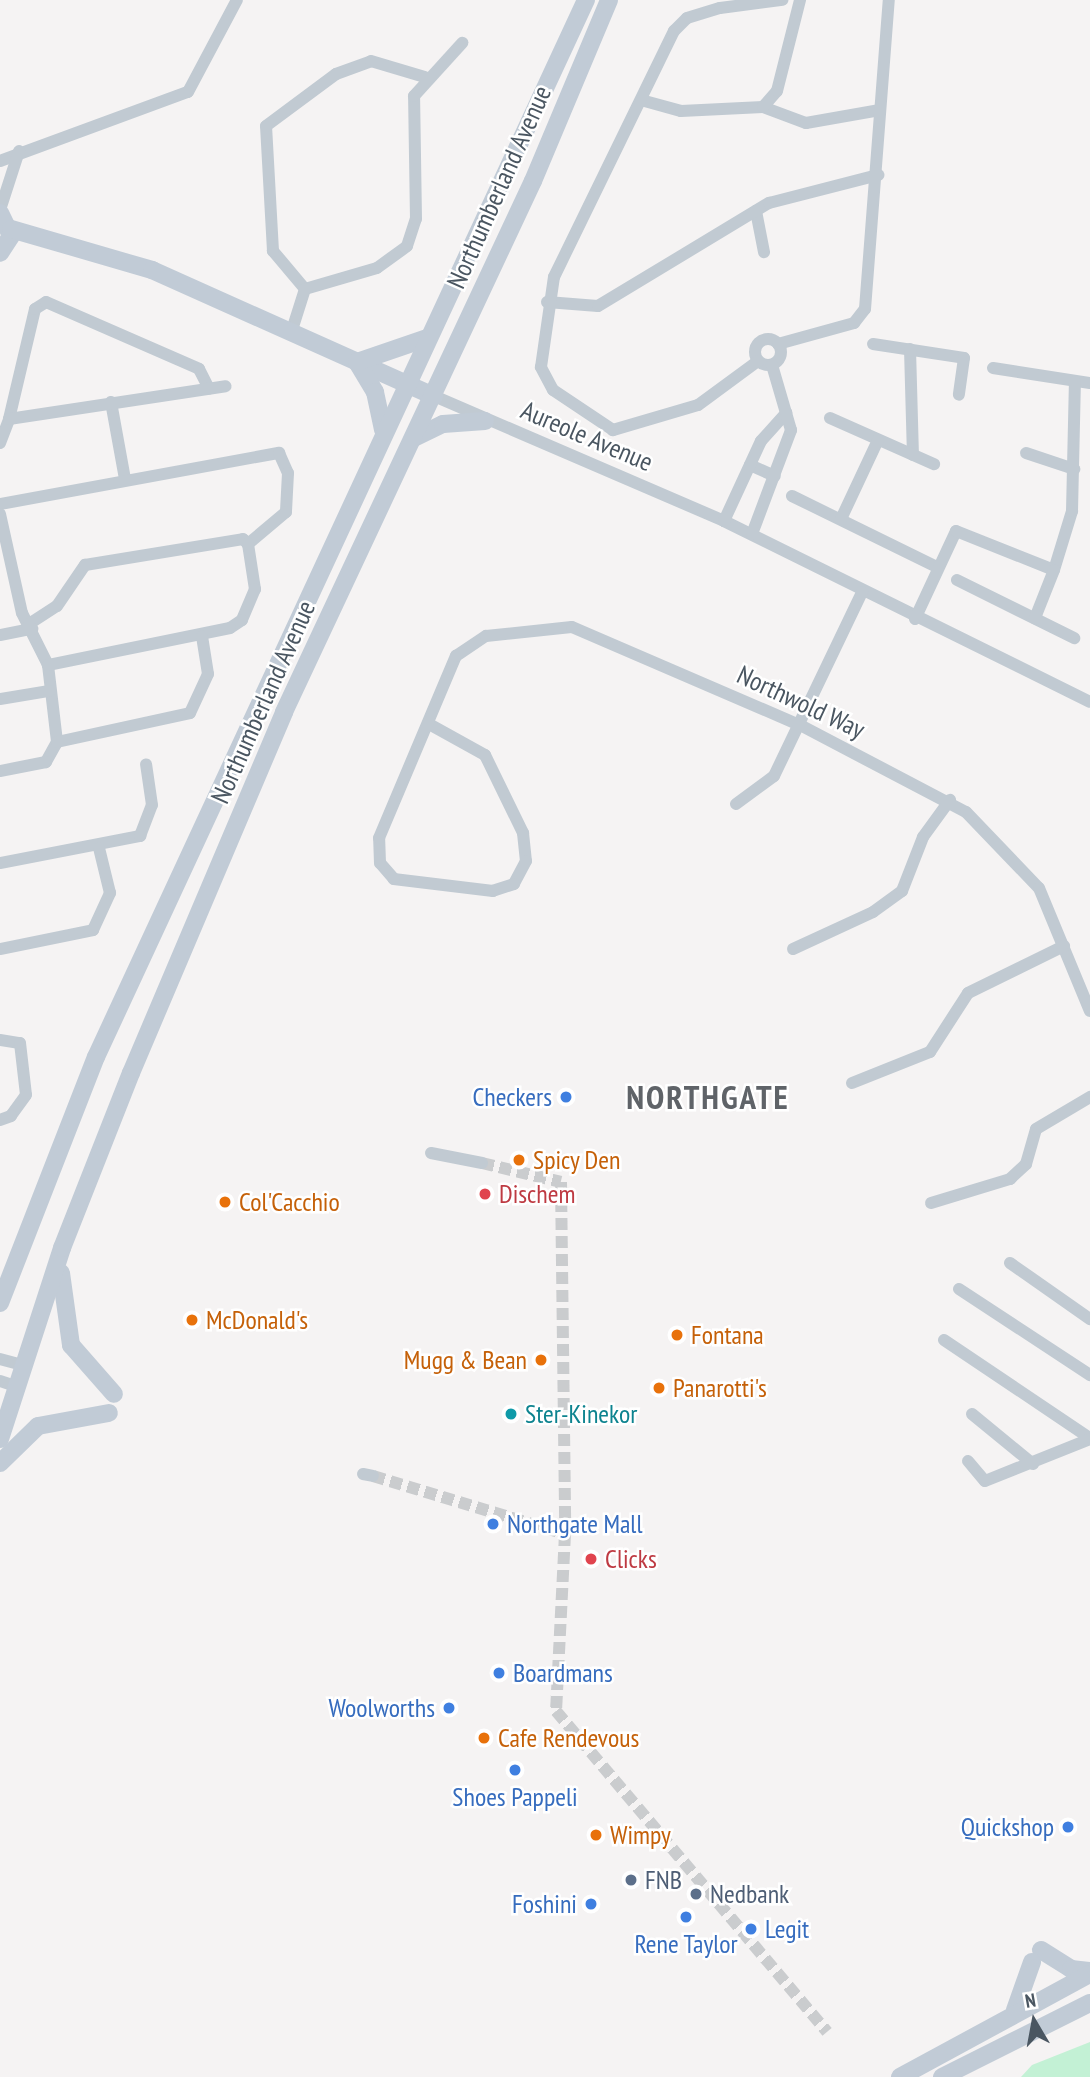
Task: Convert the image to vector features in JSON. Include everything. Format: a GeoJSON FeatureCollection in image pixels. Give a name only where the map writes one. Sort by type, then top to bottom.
{"type":"FeatureCollection","features":[{"type":"Feature","properties":{"kind":"main road","name":"Northumberland Avenue"},"geometry":{"type":"LineString","coordinates":[[0,1302],[96,1057],[404,383],[586,0]]}},
{"type":"Feature","properties":{"kind":"main road","name":"Northumberland Avenue"},"geometry":{"type":"LineString","coordinates":[[0,1439],[26,1366],[62,1248],[284,712],[434,396],[609,0]]}},
{"type":"Feature","properties":{"kind":"main road","name":"Aureole Avenue"},"geometry":{"type":"LineString","coordinates":[[0,211],[6,242],[54,243],[152,270],[292,330],[434,396]]}},
{"type":"Feature","properties":{"kind":"main road"},"geometry":{"type":"LineString","coordinates":[[383,433],[375,391],[358,362],[427,338]]}},
{"type":"Feature","properties":{"kind":"main road"},"geometry":{"type":"LineString","coordinates":[[414,438],[443,424],[485,421]]}},
{"type":"Feature","properties":{"kind":"main road"},"geometry":{"type":"LineString","coordinates":[[62,1248],[63,1326],[85,1365],[114,1394]]}},
{"type":"Feature","properties":{"kind":"main road"},"geometry":{"type":"LineString","coordinates":[[0,1463],[38,1426],[109,1413]]}},
{"type":"Feature","properties":{"kind":"main road"},"geometry":{"type":"LineString","coordinates":[[1015,2010],[1036,1956],[1090,1973]]}},
{"type":"Feature","properties":{"kind":"main road"},"geometry":{"type":"LineString","coordinates":[[900,2077],[1015,2010],[1090,1973]]}},
{"type":"Feature","properties":{"kind":"main road"},"geometry":{"type":"LineString","coordinates":[[942,2077],[1090,2003]]}},
{"type":"Feature","properties":{"kind":"street"},"geometry":{"type":"LineString","coordinates":[[0,161],[19,151],[188,92],[237,0]]}},
{"type":"Feature","properties":{"kind":"street"},"geometry":{"type":"LineString","coordinates":[[782,0],[687,18],[641,100],[547,302],[541,367],[553,390],[606,428],[698,405],[758,360],[760,342],[778,344],[861,317],[870,284],[889,0]]}},
{"type":"Feature","properties":{"kind":"street"},"geometry":{"type":"LineString","coordinates":[[763,107],[777,91],[800,0]]}},
{"type":"Feature","properties":{"kind":"street"},"geometry":{"type":"LineString","coordinates":[[305,289],[377,268],[407,246],[416,219],[414,96],[425,77],[462,43]]}},
{"type":"Feature","properties":{"kind":"street"},"geometry":{"type":"LineString","coordinates":[[305,289],[273,251],[266,127],[336,74],[371,61],[425,77]]}},
{"type":"Feature","properties":{"kind":"street"},"geometry":{"type":"LineString","coordinates":[[641,100],[681,111],[763,107],[806,123],[880,110]]}},
{"type":"Feature","properties":{"kind":"street"},"geometry":{"type":"LineString","coordinates":[[0,211],[19,151]]}},
{"type":"Feature","properties":{"kind":"street"},"geometry":{"type":"LineString","coordinates":[[547,302],[598,306],[756,211],[878,175]]}},
{"type":"Feature","properties":{"kind":"street"},"geometry":{"type":"LineString","coordinates":[[756,211],[764,252]]}},
{"type":"Feature","properties":{"kind":"street"},"geometry":{"type":"LineString","coordinates":[[292,330],[305,289]]}},
{"type":"Feature","properties":{"kind":"street"},"geometry":{"type":"LineString","coordinates":[[0,443],[9,419],[35,309],[46,302],[199,369],[209,389]]}},
{"type":"Feature","properties":{"kind":"street"},"geometry":{"type":"LineString","coordinates":[[772,365],[780,359],[778,344]]}},
{"type":"Feature","properties":{"kind":"street"},"geometry":{"type":"LineString","coordinates":[[873,344],[964,358],[959,395]]}},
{"type":"Feature","properties":{"kind":"street"},"geometry":{"type":"LineString","coordinates":[[910,349],[914,455]]}},
{"type":"Feature","properties":{"kind":"street"},"geometry":{"type":"LineString","coordinates":[[758,360],[772,365]]}},
{"type":"Feature","properties":{"kind":"street"},"geometry":{"type":"LineString","coordinates":[[752,534],[791,430],[772,365]]}},
{"type":"Feature","properties":{"kind":"street"},"geometry":{"type":"LineString","coordinates":[[993,368],[1090,383]]}},
{"type":"Feature","properties":{"kind":"street"},"geometry":{"type":"LineString","coordinates":[[1035,618],[1054,570],[1072,510],[1075,382]]}},
{"type":"Feature","properties":{"kind":"street"},"geometry":{"type":"LineString","coordinates":[[9,419],[226,386]]}},
{"type":"Feature","properties":{"kind":"street","name":"Aureole Avenue"},"geometry":{"type":"LineString","coordinates":[[434,396],[485,421],[752,534],[862,593],[1090,702]]}},
{"type":"Feature","properties":{"kind":"street"},"geometry":{"type":"LineString","coordinates":[[111,402],[125,480]]}},
{"type":"Feature","properties":{"kind":"street"},"geometry":{"type":"LineString","coordinates":[[724,521],[750,465],[786,413]]}},
{"type":"Feature","properties":{"kind":"street"},"geometry":{"type":"LineString","coordinates":[[830,418],[934,464]]}},
{"type":"Feature","properties":{"kind":"street"},"geometry":{"type":"LineString","coordinates":[[841,519],[878,440]]}},
{"type":"Feature","properties":{"kind":"street"},"geometry":{"type":"LineString","coordinates":[[0,504],[279,453],[288,473],[286,512],[248,544]]}},
{"type":"Feature","properties":{"kind":"street"},"geometry":{"type":"LineString","coordinates":[[1026,453],[1074,469]]}},
{"type":"Feature","properties":{"kind":"street"},"geometry":{"type":"LineString","coordinates":[[750,465],[775,476]]}},
{"type":"Feature","properties":{"kind":"street"},"geometry":{"type":"LineString","coordinates":[[792,496],[937,567]]}},
{"type":"Feature","properties":{"kind":"street"},"geometry":{"type":"LineString","coordinates":[[0,514],[30,627],[48,665],[57,742],[46,762],[0,771]]}},
{"type":"Feature","properties":{"kind":"street"},"geometry":{"type":"LineString","coordinates":[[915,619],[956,531],[1054,570]]}},
{"type":"Feature","properties":{"kind":"street"},"geometry":{"type":"LineString","coordinates":[[0,635],[30,627],[57,606],[85,565],[243,539],[248,544],[255,589],[242,620],[202,636],[48,665]]}},
{"type":"Feature","properties":{"kind":"street"},"geometry":{"type":"LineString","coordinates":[[0,571],[14,569]]}},
{"type":"Feature","properties":{"kind":"street"},"geometry":{"type":"LineString","coordinates":[[957,580],[1074,638]]}},
{"type":"Feature","properties":{"kind":"street"},"geometry":{"type":"LineString","coordinates":[[736,804],[767,785],[802,726],[862,593]]}},
{"type":"Feature","properties":{"kind":"street","name":"Northwold Way"},"geometry":{"type":"LineString","coordinates":[[429,723],[485,755],[523,833],[526,860],[505,889],[394,879],[380,863],[376,852],[384,820],[429,723],[464,648],[499,633],[555,626],[590,631],[802,726],[950,800],[1039,888],[1090,1011]]}},
{"type":"Feature","properties":{"kind":"street"},"geometry":{"type":"LineString","coordinates":[[57,742],[190,713],[208,674],[202,636]]}},
{"type":"Feature","properties":{"kind":"street"},"geometry":{"type":"LineString","coordinates":[[0,699],[49,691]]}},
{"type":"Feature","properties":{"kind":"street"},"geometry":{"type":"LineString","coordinates":[[0,863],[99,848],[144,831],[152,805],[146,764]]}},
{"type":"Feature","properties":{"kind":"street"},"geometry":{"type":"LineString","coordinates":[[793,949],[873,912],[902,891],[923,837],[950,800]]}},
{"type":"Feature","properties":{"kind":"street"},"geometry":{"type":"LineString","coordinates":[[0,949],[93,930],[110,893],[99,848]]}},
{"type":"Feature","properties":{"kind":"street"},"geometry":{"type":"LineString","coordinates":[[852,1083],[930,1052],[968,993],[1064,946]]}},
{"type":"Feature","properties":{"kind":"street"},"geometry":{"type":"LineString","coordinates":[[0,1040],[20,1043],[26,1095],[11,1116],[0,1120]]}},
{"type":"Feature","properties":{"kind":"street"},"geometry":{"type":"LineString","coordinates":[[932,1203],[1010,1179],[1026,1164],[1036,1129],[1090,1097]]}},
{"type":"Feature","properties":{"kind":"street"},"geometry":{"type":"LineString","coordinates":[[431,1153],[482,1163]]}},
{"type":"Feature","properties":{"kind":"street"},"geometry":{"type":"LineString","coordinates":[[1010,1263],[1090,1319]]}},
{"type":"Feature","properties":{"kind":"street"},"geometry":{"type":"LineString","coordinates":[[958,1289],[1090,1375]]}},
{"type":"Feature","properties":{"kind":"street"},"geometry":{"type":"LineString","coordinates":[[944,1340],[1090,1439]]}},
{"type":"Feature","properties":{"kind":"street"},"geometry":{"type":"LineString","coordinates":[[0,1359],[26,1366]]}},
{"type":"Feature","properties":{"kind":"street"},"geometry":{"type":"LineString","coordinates":[[0,1381],[19,1387]]}},
{"type":"Feature","properties":{"kind":"street"},"geometry":{"type":"LineString","coordinates":[[972,1415],[1033,1464]]}},
{"type":"Feature","properties":{"kind":"street"},"geometry":{"type":"LineString","coordinates":[[968,1461],[985,1481],[1090,1439]]}},
{"type":"Feature","properties":{"kind":"green space"},"geometry":{"type":"Polygon","coordinates":[[[1090,2042],[1090,2077],[1021,2077],[1032,2065],[1090,2042]]]}},
{"type":"Feature","properties":{"kind":"tunnel"},"geometry":{"type":"LineString","coordinates":[[482,1163],[561,1182],[565,1534],[556,1711],[827,2032]]}},
{"type":"Feature","properties":{"kind":"tunnel"},"geometry":{"type":"LineString","coordinates":[[373,1476],[565,1534]]}},
{"type":"Feature","properties":{"kind":"place","name":"Checkers"},"geometry":{"type":"Point","coordinates":[566,1097]}},
{"type":"Feature","properties":{"kind":"place","name":"Spicy Den"},"geometry":{"type":"Point","coordinates":[519,1160]}},
{"type":"Feature","properties":{"kind":"place","name":"Dischem"},"geometry":{"type":"Point","coordinates":[485,1194]}},
{"type":"Feature","properties":{"kind":"place","name":"Col'Cacchio"},"geometry":{"type":"Point","coordinates":[225,1202]}},
{"type":"Feature","properties":{"kind":"place","name":"McDonald's"},"geometry":{"type":"Point","coordinates":[192,1320]}},
{"type":"Feature","properties":{"kind":"place","name":"Fontana"},"geometry":{"type":"Point","coordinates":[677,1335]}},
{"type":"Feature","properties":{"kind":"place","name":"Mugg & Bean"},"geometry":{"type":"Point","coordinates":[541,1360]}},
{"type":"Feature","properties":{"kind":"place","name":"Panarotti's"},"geometry":{"type":"Point","coordinates":[659,1388]}},
{"type":"Feature","properties":{"kind":"place","name":"Ster-Kinekor"},"geometry":{"type":"Point","coordinates":[511,1414]}},
{"type":"Feature","properties":{"kind":"place","name":"Northgate Mall"},"geometry":{"type":"Point","coordinates":[493,1524]}},
{"type":"Feature","properties":{"kind":"place","name":"Clicks"},"geometry":{"type":"Point","coordinates":[591,1559]}},
{"type":"Feature","properties":{"kind":"place","name":"Boardmans"},"geometry":{"type":"Point","coordinates":[499,1673]}},
{"type":"Feature","properties":{"kind":"place","name":"Woolworths"},"geometry":{"type":"Point","coordinates":[449,1708]}},
{"type":"Feature","properties":{"kind":"place","name":"Cafe Rendevous"},"geometry":{"type":"Point","coordinates":[484,1738]}},
{"type":"Feature","properties":{"kind":"place","name":"Shoes Pappeli"},"geometry":{"type":"Point","coordinates":[515,1770]}},
{"type":"Feature","properties":{"kind":"place","name":"Quickshop"},"geometry":{"type":"Point","coordinates":[1068,1827]}},
{"type":"Feature","properties":{"kind":"place","name":"Wimpy"},"geometry":{"type":"Point","coordinates":[596,1835]}},
{"type":"Feature","properties":{"kind":"place","name":"FNB"},"geometry":{"type":"Point","coordinates":[631,1880]}},
{"type":"Feature","properties":{"kind":"place","name":"Nedbank"},"geometry":{"type":"Point","coordinates":[696,1894]}},
{"type":"Feature","properties":{"kind":"place","name":"Foshini"},"geometry":{"type":"Point","coordinates":[591,1904]}},
{"type":"Feature","properties":{"kind":"place","name":"Rene Taylor"},"geometry":{"type":"Point","coordinates":[686,1917]}},
{"type":"Feature","properties":{"kind":"place","name":"Legit"},"geometry":{"type":"Point","coordinates":[751,1929]}},
{"type":"Feature","properties":{"kind":"district","name":"NORTHGATE"},"geometry":{"type":"Point","coordinates":[708,1097]}}]}
